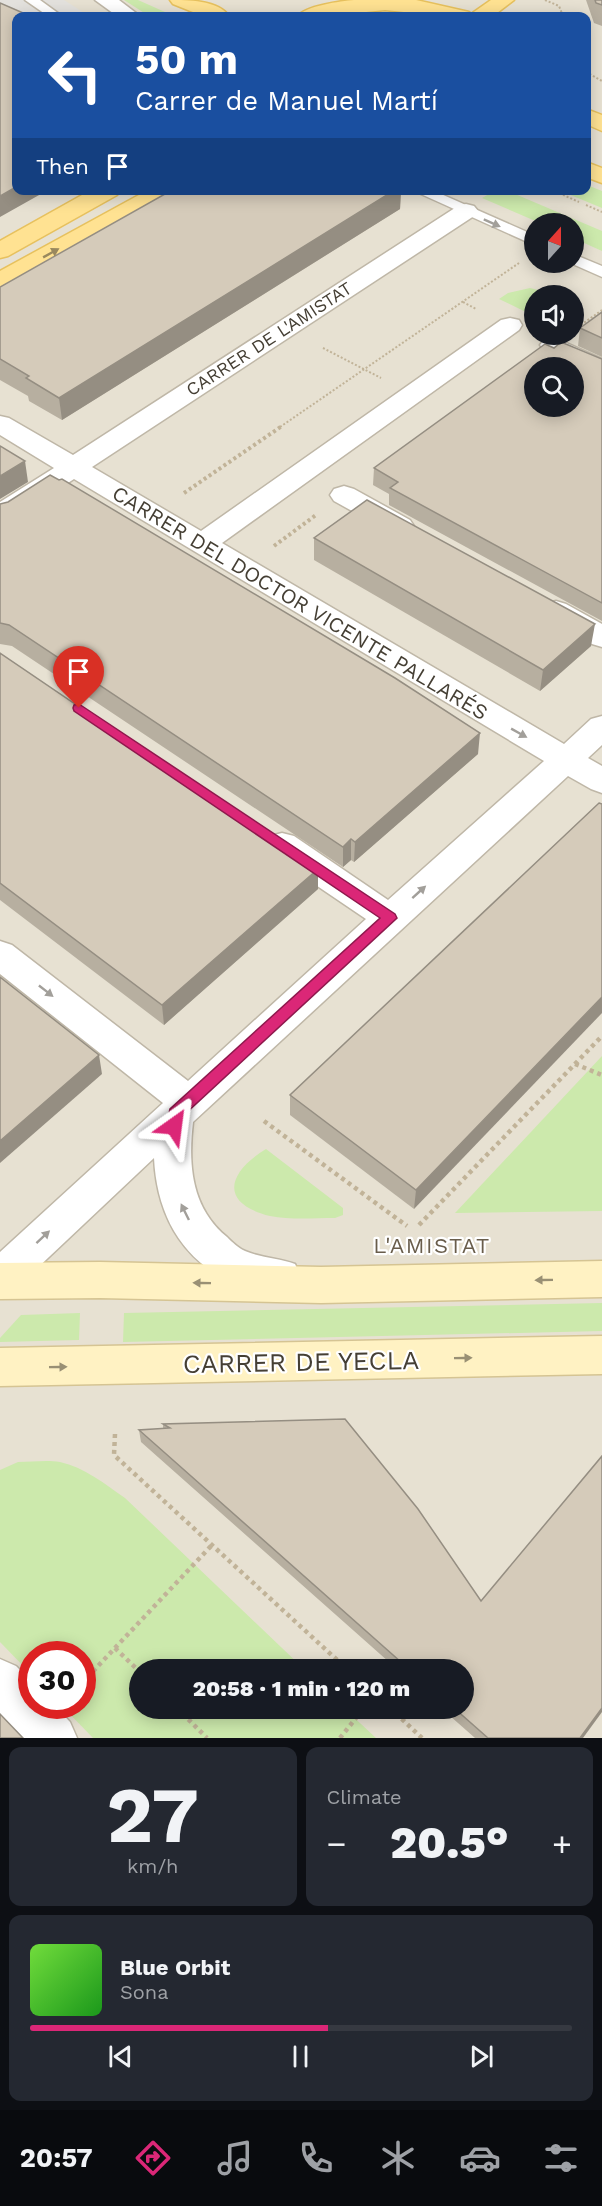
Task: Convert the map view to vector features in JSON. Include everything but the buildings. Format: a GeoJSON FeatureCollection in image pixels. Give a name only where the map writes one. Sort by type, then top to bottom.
{"type":"FeatureCollection","features":[{"type":"Feature","properties":{"kind":"main road"},"geometry":{"type":"LineString","coordinates":[[180,0],[209,12]]}},
{"type":"Feature","properties":{"kind":"main road"},"geometry":{"type":"LineString","coordinates":[[486,12],[504,0]]}},
{"type":"Feature","properties":{"kind":"main road"},"geometry":{"type":"LineString","coordinates":[[319,12],[348,2],[436,2],[455,12]]}},
{"type":"Feature","properties":{"kind":"main road"},"geometry":{"type":"LineString","coordinates":[[421,12],[436,2]]}},
{"type":"Feature","properties":{"kind":"main road"},"geometry":{"type":"LineString","coordinates":[[0,251],[100,195]]}},
{"type":"Feature","properties":{"kind":"main road"},"geometry":{"type":"LineString","coordinates":[[0,281],[157,195]]}},
{"type":"Feature","properties":{"kind":"street"},"geometry":{"type":"LineString","coordinates":[[105,0],[124,12]]}},
{"type":"Feature","properties":{"kind":"street","name":"CARRER DE L'AMISTAT"},"geometry":{"type":"LineString","coordinates":[[0,515],[466,211]]}},
{"type":"Feature","properties":{"kind":"street"},"geometry":{"type":"LineString","coordinates":[[201,544],[510,324]]}},
{"type":"Feature","properties":{"kind":"street"},"geometry":{"type":"LineString","coordinates":[[572,345],[602,369]]}},
{"type":"Feature","properties":{"kind":"street","name":"CARRER DEL DOCTOR VICENTE PALLARÉS"},"geometry":{"type":"LineString","coordinates":[[0,424],[602,781]]}},
{"type":"Feature","properties":{"kind":"street"},"geometry":{"type":"LineString","coordinates":[[344,495],[426,540]]}},
{"type":"Feature","properties":{"kind":"street"},"geometry":{"type":"LineString","coordinates":[[530,597],[602,637]]}},
{"type":"Feature","properties":{"kind":"street"},"geometry":{"type":"LineString","coordinates":[[0,1277],[182,1107],[602,727]]}},
{"type":"Feature","properties":{"kind":"street"},"geometry":{"type":"LineString","coordinates":[[256,828],[390,918]]}},
{"type":"Feature","properties":{"kind":"street"},"geometry":{"type":"LineString","coordinates":[[0,955],[182,1107]]}},
{"type":"Feature","properties":{"kind":"street"},"geometry":{"type":"LineString","coordinates":[[182,1107],[171,1159],[174,1182],[180,1204],[200,1237],[225,1260],[257,1272],[321,1285]]}},
{"type":"Feature","properties":{"kind":"street"},"geometry":{"type":"LineString","coordinates":[[0,1281],[321,1285],[602,1279]]}},
{"type":"Feature","properties":{"kind":"street","name":"CARRER DE YECLA"},"geometry":{"type":"LineString","coordinates":[[0,1367],[602,1355]]}},
{"type":"Feature","properties":{"kind":"street"},"geometry":{"type":"LineString","coordinates":[[0,1682],[54,1738]]}},
{"type":"Feature","properties":{"kind":"lane"},"geometry":{"type":"LineString","coordinates":[[31,0],[50,12]]}},
{"type":"Feature","properties":{"kind":"lane"},"geometry":{"type":"LineString","coordinates":[[430,195],[524,237]]}},
{"type":"Feature","properties":{"kind":"lane"},"geometry":{"type":"LineString","coordinates":[[584,264],[602,272]]}},
{"type":"Feature","properties":{"kind":"path"},"geometry":{"type":"LineString","coordinates":[[545,0],[559,6],[561,12]]}},
{"type":"Feature","properties":{"kind":"path"},"geometry":{"type":"LineString","coordinates":[[182,495],[522,261]]}},
{"type":"Feature","properties":{"kind":"path"},"geometry":{"type":"LineString","coordinates":[[584,323],[602,310]]}},
{"type":"Feature","properties":{"kind":"path"},"geometry":{"type":"LineString","coordinates":[[271,547],[344,495]]}},
{"type":"Feature","properties":{"kind":"path"},"geometry":{"type":"LineString","coordinates":[[419,1226],[602,1036]]}},
{"type":"Feature","properties":{"kind":"path"},"geometry":{"type":"LineString","coordinates":[[575,1064],[602,1075]]}},
{"type":"Feature","properties":{"kind":"path"},"geometry":{"type":"LineString","coordinates":[[264,1121],[407,1226]]}},
{"type":"Feature","properties":{"kind":"path"},"geometry":{"type":"LineString","coordinates":[[116,1434],[114,1455],[336,1659]]}},
{"type":"Feature","properties":{"kind":"path"},"geometry":{"type":"LineString","coordinates":[[96,1668],[212,1545]]}},
{"type":"Feature","properties":{"kind":"path"},"geometry":{"type":"LineString","coordinates":[[115,1648],[129,1661]]}},
{"type":"Feature","properties":{"kind":"path"},"geometry":{"type":"LineString","coordinates":[[188,1719],[207,1738]]}},
{"type":"Feature","properties":{"kind":"path"},"geometry":{"type":"LineString","coordinates":[[340,1738],[355,1719]]}},
{"type":"Feature","properties":{"kind":"path"},"geometry":{"type":"LineString","coordinates":[[402,1719],[422,1738]]}},
{"type":"Feature","properties":{"kind":"shaded area"},"geometry":{"type":"Polygon","coordinates":[[[0,0],[602,0],[602,1738],[0,1738],[0,0]]]}},
{"type":"Feature","properties":{"kind":"shaded area"},"geometry":{"type":"Polygon","coordinates":[[[0,0],[64,0],[83,12],[12,12],[12,15],[0,11],[0,0]]]}},
{"type":"Feature","properties":{"kind":"green space"},"geometry":{"type":"Polygon","coordinates":[[[124,0],[138,0],[165,12],[143,12],[124,0]]]}},
{"type":"Feature","properties":{"kind":"green space"},"geometry":{"type":"Polygon","coordinates":[[[591,187],[602,191],[602,208],[571,195],[591,195],[591,187]]]}},
{"type":"Feature","properties":{"kind":"green space"},"geometry":{"type":"Polygon","coordinates":[[[487,195],[517,195],[560,213],[524,213],[524,216],[482,198],[487,195]]]}},
{"type":"Feature","properties":{"kind":"green space"},"geometry":{"type":"Polygon","coordinates":[[[584,223],[602,231],[602,251],[584,243],[584,223]]]}},
{"type":"Feature","properties":{"kind":"green space"},"geometry":{"type":"Polygon","coordinates":[[[524,289],[524,311],[499,299],[508,293],[524,289]]]}},
{"type":"Feature","properties":{"kind":"green space"},"geometry":{"type":"Polygon","coordinates":[[[602,1056],[602,1211],[455,1213],[602,1056]]]}},
{"type":"Feature","properties":{"kind":"green space"},"geometry":{"type":"Polygon","coordinates":[[[266,1149],[343,1208],[343,1215],[335,1218],[278,1217],[253,1210],[242,1203],[236,1195],[234,1186],[237,1177],[243,1167],[266,1149]]]}},
{"type":"Feature","properties":{"kind":"green space"},"geometry":{"type":"Polygon","coordinates":[[[602,1303],[602,1331],[123,1342],[124,1313],[602,1303]]]}},
{"type":"Feature","properties":{"kind":"green space"},"geometry":{"type":"Polygon","coordinates":[[[80,1313],[79,1340],[0,1342],[0,1338],[21,1315],[80,1313]]]}},
{"type":"Feature","properties":{"kind":"green space"},"geometry":{"type":"Polygon","coordinates":[[[50,1461],[69,1464],[94,1477],[125,1498],[294,1659],[129,1659],[129,1719],[356,1719],[376,1738],[93,1738],[75,1719],[96,1719],[96,1641],[18,1641],[18,1661],[0,1642],[0,1470],[18,1462],[50,1461]]]}},
{"type":"Feature","properties":{"kind":"district","name":"L'AMISTAT"},"geometry":{"type":"Point","coordinates":[432,1245]}},
{"type":"Feature","properties":{"kind":"route"},"geometry":{"type":"LineString","coordinates":[[79,708],[390,918],[176,1113],[174,1126]]}}]}
